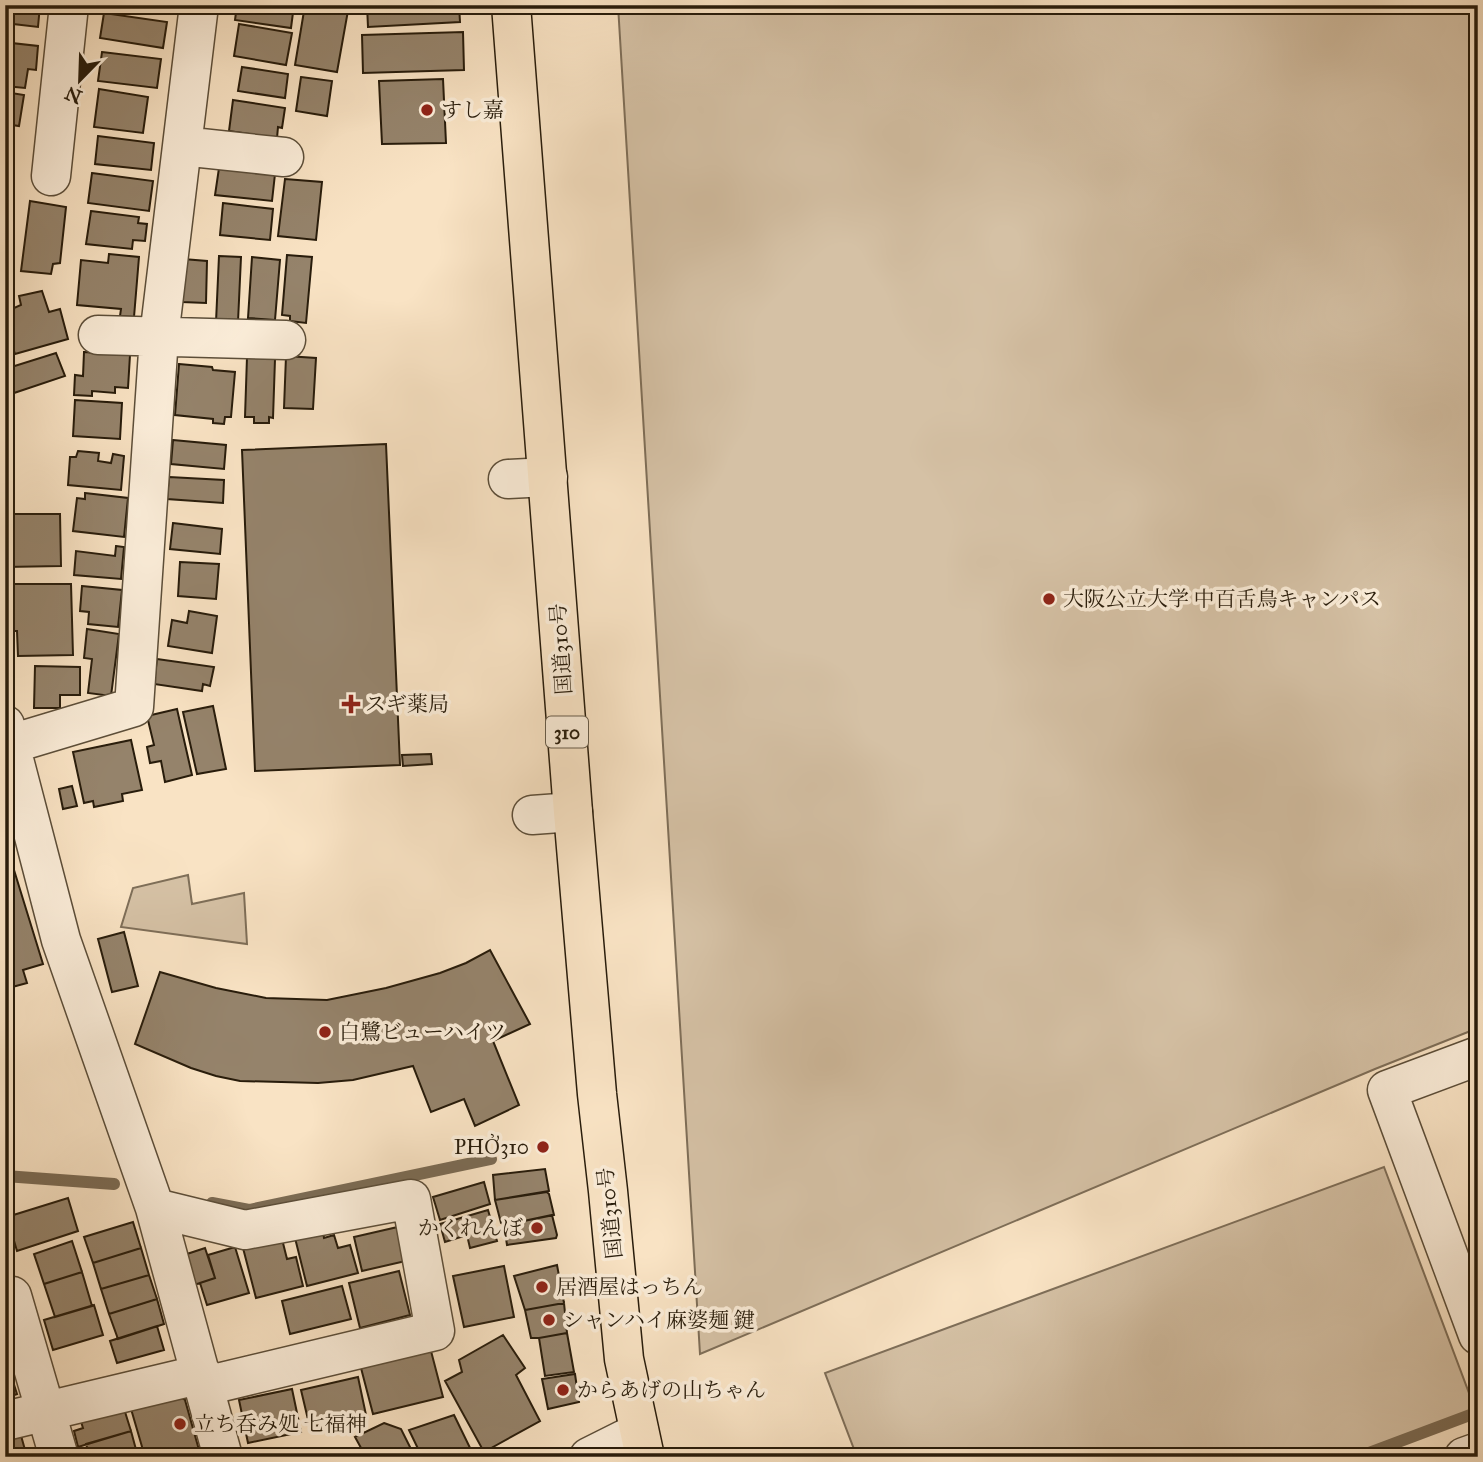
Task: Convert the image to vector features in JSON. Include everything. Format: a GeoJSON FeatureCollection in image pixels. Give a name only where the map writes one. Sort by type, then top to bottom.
{"type":"FeatureCollection","features":[{"type":"Feature","properties":{"kind":"highway","name":"国道310号"},"geometry":{"type":"LineString","coordinates":[[512,5],[596,1080],[624,1359],[642,1445]]}},
{"type":"Feature","properties":{"kind":"street"},"geometry":{"type":"LineString","coordinates":[[51,176],[69,5]]}},
{"type":"Feature","properties":{"kind":"street"},"geometry":{"type":"LineString","coordinates":[[199,5],[159,337],[134,707],[8,735],[54,868],[61,940],[155,1208],[223,1457]]}},
{"type":"Feature","properties":{"kind":"street"},"geometry":{"type":"LineString","coordinates":[[182,146],[284,157]]}},
{"type":"Feature","properties":{"kind":"street"},"geometry":{"type":"LineString","coordinates":[[98,335],[286,340]]}},
{"type":"Feature","properties":{"kind":"street"},"geometry":{"type":"LineString","coordinates":[[508,479],[548,477]]}},
{"type":"Feature","properties":{"kind":"street"},"geometry":{"type":"LineString","coordinates":[[532,815],[573,812]]}},
{"type":"Feature","properties":{"kind":"street"},"geometry":{"type":"LineString","coordinates":[[1478,1056],[1387,1090],[1478,1335]]}},
{"type":"Feature","properties":{"kind":"street"},"geometry":{"type":"LineString","coordinates":[[5,1421],[435,1331],[411,1199],[245,1230],[155,1208]]}},
{"type":"Feature","properties":{"kind":"street"},"geometry":{"type":"LineString","coordinates":[[12,1296],[59,1457]]}},
{"type":"Feature","properties":{"kind":"street"},"geometry":{"type":"LineString","coordinates":[[589,1457],[642,1445]]}},
{"type":"Feature","properties":{"kind":"street"},"geometry":{"type":"LineString","coordinates":[[1464,1457],[1478,1452]]}},
{"type":"Feature","properties":{"kind":"shaded area","name":"大阪公立大学 中百舌鳥キャンパス"},"geometry":{"type":"Polygon","coordinates":[[[618,5],[1478,5],[1478,1028],[700,1354],[618,5]]]}},
{"type":"Feature","properties":{"kind":"shaded area"},"geometry":{"type":"Polygon","coordinates":[[[188,875],[192,904],[244,893],[247,944],[121,927],[133,888],[188,875]]]}},
{"type":"Feature","properties":{"kind":"shaded area"},"geometry":{"type":"Polygon","coordinates":[[[1384,1167],[1475,1409],[1346,1457],[857,1457],[825,1373],[1384,1167]]]}},
{"type":"Feature","properties":{"kind":"building"},"geometry":{"type":"Polygon","coordinates":[[[5,5],[40,5],[38,27],[5,23],[5,5]]]}},
{"type":"Feature","properties":{"kind":"building"},"geometry":{"type":"Polygon","coordinates":[[[237,5],[294,5],[291,28],[235,20],[237,5]]]}},
{"type":"Feature","properties":{"kind":"building"},"geometry":{"type":"Polygon","coordinates":[[[305,5],[317,8],[317,5],[349,5],[337,72],[295,65],[305,5]]]}},
{"type":"Feature","properties":{"kind":"building"},"geometry":{"type":"Polygon","coordinates":[[[367,5],[459,5],[460,22],[368,27],[367,5]]]}},
{"type":"Feature","properties":{"kind":"building"},"geometry":{"type":"Polygon","coordinates":[[[104,13],[167,22],[163,48],[100,38],[104,13]]]}},
{"type":"Feature","properties":{"kind":"building"},"geometry":{"type":"Polygon","coordinates":[[[239,24],[292,33],[286,65],[234,56],[239,24]]]}},
{"type":"Feature","properties":{"kind":"building"},"geometry":{"type":"Polygon","coordinates":[[[463,32],[464,70],[363,73],[362,35],[463,32]]]}},
{"type":"Feature","properties":{"kind":"building"},"geometry":{"type":"Polygon","coordinates":[[[5,34],[13,34],[12,43],[38,46],[36,70],[28,69],[25,88],[5,86],[5,34]]]}},
{"type":"Feature","properties":{"kind":"building"},"geometry":{"type":"Polygon","coordinates":[[[102,52],[161,59],[157,88],[98,81],[102,52]]]}},
{"type":"Feature","properties":{"kind":"building"},"geometry":{"type":"Polygon","coordinates":[[[242,67],[288,74],[285,98],[238,91],[242,67]]]}},
{"type":"Feature","properties":{"kind":"building"},"geometry":{"type":"Polygon","coordinates":[[[301,77],[332,81],[327,116],[296,111],[301,77]]]}},
{"type":"Feature","properties":{"kind":"building"},"geometry":{"type":"Polygon","coordinates":[[[443,79],[446,143],[382,144],[379,81],[443,79]]]}},
{"type":"Feature","properties":{"kind":"building"},"geometry":{"type":"Polygon","coordinates":[[[99,89],[148,97],[143,133],[94,127],[99,89]]]}},
{"type":"Feature","properties":{"kind":"building"},"geometry":{"type":"Polygon","coordinates":[[[5,92],[24,95],[19,126],[5,124],[5,92]]]}},
{"type":"Feature","properties":{"kind":"building"},"geometry":{"type":"Polygon","coordinates":[[[233,100],[285,108],[282,128],[278,127],[277,138],[229,131],[233,100]]]}},
{"type":"Feature","properties":{"kind":"building"},"geometry":{"type":"Polygon","coordinates":[[[98,136],[154,143],[151,170],[95,164],[98,136]]]}},
{"type":"Feature","properties":{"kind":"building"},"geometry":{"type":"Polygon","coordinates":[[[219,168],[275,174],[272,201],[215,195],[219,168]]]}},
{"type":"Feature","properties":{"kind":"building"},"geometry":{"type":"Polygon","coordinates":[[[92,173],[153,181],[149,211],[88,203],[92,173]]]}},
{"type":"Feature","properties":{"kind":"building"},"geometry":{"type":"Polygon","coordinates":[[[285,179],[322,182],[316,240],[278,236],[285,179]]]}},
{"type":"Feature","properties":{"kind":"building"},"geometry":{"type":"Polygon","coordinates":[[[30,201],[66,207],[60,263],[53,264],[51,274],[21,271],[30,201]]]}},
{"type":"Feature","properties":{"kind":"building"},"geometry":{"type":"Polygon","coordinates":[[[223,203],[273,209],[270,240],[220,235],[223,203]]]}},
{"type":"Feature","properties":{"kind":"building"},"geometry":{"type":"Polygon","coordinates":[[[91,211],[139,217],[138,223],[147,224],[145,241],[133,240],[132,249],[86,244],[91,211]]]}},
{"type":"Feature","properties":{"kind":"building"},"geometry":{"type":"Polygon","coordinates":[[[109,254],[139,257],[134,317],[120,316],[121,309],[77,305],[81,260],[108,263],[109,254]]]}},
{"type":"Feature","properties":{"kind":"building"},"geometry":{"type":"Polygon","coordinates":[[[287,255],[312,257],[306,323],[290,321],[290,316],[282,315],[287,255]]]}},
{"type":"Feature","properties":{"kind":"building"},"geometry":{"type":"Polygon","coordinates":[[[219,256],[241,257],[238,322],[216,322],[219,256]]]}},
{"type":"Feature","properties":{"kind":"building"},"geometry":{"type":"Polygon","coordinates":[[[252,257],[280,260],[275,320],[248,318],[252,257]]]}},
{"type":"Feature","properties":{"kind":"building"},"geometry":{"type":"Polygon","coordinates":[[[183,259],[207,261],[206,303],[182,302],[183,259]]]}},
{"type":"Feature","properties":{"kind":"building"},"geometry":{"type":"Polygon","coordinates":[[[42,291],[49,312],[60,309],[68,339],[15,354],[5,324],[5,312],[21,305],[19,296],[42,291]]]}},
{"type":"Feature","properties":{"kind":"building"},"geometry":{"type":"Polygon","coordinates":[[[84,352],[130,355],[128,388],[115,387],[115,393],[92,391],[92,396],[74,395],[75,375],[83,376],[84,352]]]}},
{"type":"Feature","properties":{"kind":"building"},"geometry":{"type":"Polygon","coordinates":[[[56,353],[65,376],[5,396],[5,369],[56,353]]]}},
{"type":"Feature","properties":{"kind":"building"},"geometry":{"type":"Polygon","coordinates":[[[286,356],[316,358],[313,409],[284,408],[286,356]]]}},
{"type":"Feature","properties":{"kind":"building"},"geometry":{"type":"Polygon","coordinates":[[[247,357],[275,359],[273,418],[269,417],[269,423],[254,423],[254,417],[245,417],[247,357]]]}},
{"type":"Feature","properties":{"kind":"building"},"geometry":{"type":"Polygon","coordinates":[[[179,364],[235,372],[231,417],[225,417],[224,424],[213,423],[213,419],[175,415],[179,364]]]}},
{"type":"Feature","properties":{"kind":"building"},"geometry":{"type":"Polygon","coordinates":[[[75,400],[122,403],[120,439],[73,436],[75,400]]]}},
{"type":"Feature","properties":{"kind":"building"},"geometry":{"type":"Polygon","coordinates":[[[173,440],[226,445],[224,469],[171,464],[173,440]]]}},
{"type":"Feature","properties":{"kind":"building"},"geometry":{"type":"Polygon","coordinates":[[[386,444],[400,765],[255,771],[242,450],[386,444]]]}},
{"type":"Feature","properties":{"kind":"building"},"geometry":{"type":"Polygon","coordinates":[[[78,451],[99,453],[98,461],[111,463],[113,454],[124,456],[121,490],[68,485],[70,457],[76,457],[78,451]]]}},
{"type":"Feature","properties":{"kind":"building"},"geometry":{"type":"Polygon","coordinates":[[[169,477],[224,480],[223,503],[167,499],[169,477]]]}},
{"type":"Feature","properties":{"kind":"building"},"geometry":{"type":"Polygon","coordinates":[[[85,493],[128,498],[124,537],[73,531],[77,498],[85,499],[85,493]]]}},
{"type":"Feature","properties":{"kind":"building"},"geometry":{"type":"Polygon","coordinates":[[[5,514],[60,514],[61,566],[5,567],[5,514]]]}},
{"type":"Feature","properties":{"kind":"building"},"geometry":{"type":"Polygon","coordinates":[[[173,523],[222,529],[220,554],[170,549],[173,523]]]}},
{"type":"Feature","properties":{"kind":"building"},"geometry":{"type":"Polygon","coordinates":[[[116,546],[124,547],[121,579],[74,575],[76,551],[115,556],[116,546]]]}},
{"type":"Feature","properties":{"kind":"building"},"geometry":{"type":"Polygon","coordinates":[[[180,562],[219,564],[216,599],[178,596],[180,562]]]}},
{"type":"Feature","properties":{"kind":"building"},"geometry":{"type":"Polygon","coordinates":[[[5,584],[71,584],[73,655],[18,656],[17,631],[5,631],[5,584]]]}},
{"type":"Feature","properties":{"kind":"building"},"geometry":{"type":"Polygon","coordinates":[[[82,586],[122,590],[118,627],[88,624],[89,612],[80,611],[82,586]]]}},
{"type":"Feature","properties":{"kind":"building"},"geometry":{"type":"Polygon","coordinates":[[[189,611],[217,616],[212,653],[168,646],[172,620],[187,623],[189,611]]]}},
{"type":"Feature","properties":{"kind":"building"},"geometry":{"type":"Polygon","coordinates":[[[87,629],[119,634],[111,696],[88,693],[92,659],[84,658],[87,629]]]}},
{"type":"Feature","properties":{"kind":"building"},"geometry":{"type":"Polygon","coordinates":[[[157,659],[214,667],[210,686],[203,684],[202,691],[154,684],[157,659]]]}},
{"type":"Feature","properties":{"kind":"building"},"geometry":{"type":"Polygon","coordinates":[[[35,666],[80,667],[80,695],[60,695],[60,708],[34,708],[35,666]]]}},
{"type":"Feature","properties":{"kind":"building"},"geometry":{"type":"Polygon","coordinates":[[[213,706],[226,769],[197,774],[183,712],[213,706]]]}},
{"type":"Feature","properties":{"kind":"building"},"geometry":{"type":"Polygon","coordinates":[[[177,709],[192,775],[165,782],[161,761],[150,763],[147,747],[154,745],[147,716],[177,709]]]}},
{"type":"Feature","properties":{"kind":"building"},"geometry":{"type":"Polygon","coordinates":[[[131,740],[142,790],[122,794],[123,801],[94,807],[93,801],[84,803],[73,752],[131,740]]]}},
{"type":"Feature","properties":{"kind":"building"},"geometry":{"type":"Polygon","coordinates":[[[431,754],[432,764],[403,766],[402,755],[431,754]]]}},
{"type":"Feature","properties":{"kind":"building"},"geometry":{"type":"Polygon","coordinates":[[[72,786],[77,806],[63,809],[59,789],[72,786]]]}},
{"type":"Feature","properties":{"kind":"building"},"geometry":{"type":"Polygon","coordinates":[[[14,870],[43,964],[23,970],[27,983],[5,989],[5,873],[14,870]]]}},
{"type":"Feature","properties":{"kind":"building"},"geometry":{"type":"Polygon","coordinates":[[[124,932],[138,986],[112,992],[98,939],[124,932]]]}},
{"type":"Feature","properties":{"kind":"building","name":"白鷺ビューハイツ"},"geometry":{"type":"Polygon","coordinates":[[[490,950],[530,1024],[493,1041],[519,1105],[475,1126],[464,1099],[431,1112],[413,1066],[353,1080],[318,1083],[240,1081],[191,1068],[135,1044],[160,972],[216,988],[266,998],[327,1000],[440,973],[490,950]]]}},
{"type":"Feature","properties":{"kind":"building"},"geometry":{"type":"Polygon","coordinates":[[[545,1169],[549,1191],[495,1200],[493,1175],[545,1169]]]}},
{"type":"Feature","properties":{"kind":"building"},"geometry":{"type":"Polygon","coordinates":[[[484,1182],[490,1204],[440,1220],[433,1197],[484,1182]]]}},
{"type":"Feature","properties":{"kind":"building"},"geometry":{"type":"Polygon","coordinates":[[[547,1192],[554,1215],[504,1225],[501,1223],[495,1200],[547,1192]]]}},
{"type":"Feature","properties":{"kind":"building"},"geometry":{"type":"Polygon","coordinates":[[[68,1198],[78,1231],[17,1251],[7,1217],[68,1198]]]}},
{"type":"Feature","properties":{"kind":"building"},"geometry":{"type":"Polygon","coordinates":[[[488,1210],[497,1241],[470,1248],[467,1235],[445,1242],[440,1224],[488,1210]]]}},
{"type":"Feature","properties":{"kind":"building"},"geometry":{"type":"Polygon","coordinates":[[[552,1215],[556,1238],[507,1245],[504,1225],[552,1215]]]}},
{"type":"Feature","properties":{"kind":"building"},"geometry":{"type":"Polygon","coordinates":[[[133,1222],[141,1248],[93,1263],[84,1237],[133,1222]]]}},
{"type":"Feature","properties":{"kind":"building"},"geometry":{"type":"Polygon","coordinates":[[[402,1226],[410,1260],[362,1271],[354,1237],[402,1226]]]}},
{"type":"Feature","properties":{"kind":"building"},"geometry":{"type":"Polygon","coordinates":[[[323,1231],[324,1238],[334,1235],[338,1248],[350,1245],[358,1273],[307,1286],[295,1238],[323,1231]]]}},
{"type":"Feature","properties":{"kind":"building"},"geometry":{"type":"Polygon","coordinates":[[[282,1239],[287,1259],[296,1257],[303,1286],[256,1298],[243,1248],[282,1239]]]}},
{"type":"Feature","properties":{"kind":"building"},"geometry":{"type":"Polygon","coordinates":[[[72,1241],[82,1272],[44,1284],[34,1254],[72,1241]]]}},
{"type":"Feature","properties":{"kind":"building"},"geometry":{"type":"Polygon","coordinates":[[[235,1247],[249,1293],[207,1305],[200,1283],[215,1278],[208,1255],[235,1247]]]}},
{"type":"Feature","properties":{"kind":"building"},"geometry":{"type":"Polygon","coordinates":[[[141,1248],[149,1275],[101,1289],[93,1263],[141,1248]]]}},
{"type":"Feature","properties":{"kind":"building"},"geometry":{"type":"Polygon","coordinates":[[[205,1248],[215,1278],[194,1285],[184,1255],[205,1248]]]}},
{"type":"Feature","properties":{"kind":"building"},"geometry":{"type":"Polygon","coordinates":[[[557,1265],[564,1303],[525,1310],[514,1276],[557,1265]]]}},
{"type":"Feature","properties":{"kind":"building"},"geometry":{"type":"Polygon","coordinates":[[[504,1266],[514,1317],[464,1327],[453,1276],[504,1266]]]}},
{"type":"Feature","properties":{"kind":"building"},"geometry":{"type":"Polygon","coordinates":[[[399,1271],[410,1315],[360,1328],[349,1283],[399,1271]]]}},
{"type":"Feature","properties":{"kind":"building"},"geometry":{"type":"Polygon","coordinates":[[[82,1272],[92,1306],[55,1317],[44,1284],[82,1272]]]}},
{"type":"Feature","properties":{"kind":"building"},"geometry":{"type":"Polygon","coordinates":[[[149,1275],[157,1299],[109,1314],[101,1289],[149,1275]]]}},
{"type":"Feature","properties":{"kind":"building"},"geometry":{"type":"Polygon","coordinates":[[[342,1286],[351,1319],[290,1334],[282,1301],[342,1286]]]}},
{"type":"Feature","properties":{"kind":"building"},"geometry":{"type":"Polygon","coordinates":[[[157,1299],[164,1324],[118,1339],[109,1314],[157,1299]]]}},
{"type":"Feature","properties":{"kind":"building"},"geometry":{"type":"Polygon","coordinates":[[[564,1303],[567,1333],[531,1338],[525,1310],[564,1303]]]}},
{"type":"Feature","properties":{"kind":"building"},"geometry":{"type":"Polygon","coordinates":[[[94,1305],[103,1335],[53,1350],[44,1320],[94,1305]]]}},
{"type":"Feature","properties":{"kind":"building"},"geometry":{"type":"Polygon","coordinates":[[[157,1326],[164,1350],[117,1363],[110,1341],[157,1326]]]}},
{"type":"Feature","properties":{"kind":"building"},"geometry":{"type":"Polygon","coordinates":[[[567,1333],[574,1372],[545,1376],[539,1338],[567,1333]]]}},
{"type":"Feature","properties":{"kind":"building"},"geometry":{"type":"Polygon","coordinates":[[[503,1335],[525,1368],[516,1375],[540,1421],[484,1452],[445,1381],[462,1372],[459,1360],[503,1335]]]}},
{"type":"Feature","properties":{"kind":"building"},"geometry":{"type":"Polygon","coordinates":[[[431,1351],[443,1397],[373,1414],[361,1368],[431,1351]]]}},
{"type":"Feature","properties":{"kind":"building"},"geometry":{"type":"Polygon","coordinates":[[[9,1369],[17,1394],[5,1398],[5,1370],[9,1369]]]}},
{"type":"Feature","properties":{"kind":"building"},"geometry":{"type":"Polygon","coordinates":[[[575,1374],[579,1402],[548,1409],[542,1379],[575,1374]]]}},
{"type":"Feature","properties":{"kind":"building"},"geometry":{"type":"Polygon","coordinates":[[[358,1377],[366,1415],[310,1428],[301,1390],[358,1377]]]}},
{"type":"Feature","properties":{"kind":"building"},"geometry":{"type":"Polygon","coordinates":[[[292,1389],[301,1432],[248,1443],[239,1400],[292,1389]]]}},
{"type":"Feature","properties":{"kind":"building"},"geometry":{"type":"Polygon","coordinates":[[[172,1392],[185,1400],[201,1457],[145,1457],[129,1402],[172,1392]]]}},
{"type":"Feature","properties":{"kind":"building"},"geometry":{"type":"Polygon","coordinates":[[[121,1399],[131,1431],[78,1447],[74,1431],[83,1428],[78,1412],[121,1399]]]}},
{"type":"Feature","properties":{"kind":"building"},"geometry":{"type":"Polygon","coordinates":[[[454,1415],[474,1456],[422,1457],[409,1430],[454,1415]]]}},
{"type":"Feature","properties":{"kind":"building"},"geometry":{"type":"Polygon","coordinates":[[[384,1423],[401,1429],[415,1457],[366,1457],[355,1437],[384,1423]]]}},
{"type":"Feature","properties":{"kind":"building"},"geometry":{"type":"Polygon","coordinates":[[[131,1431],[138,1457],[90,1457],[86,1444],[131,1431]]]}},
{"type":"Feature","properties":{"kind":"building"},"geometry":{"type":"Polygon","coordinates":[[[20,1432],[27,1457],[5,1457],[5,1436],[20,1432]]]}},
{"type":"Feature","properties":{"kind":"waterway"},"geometry":{"type":"LineString","coordinates":[[212,1203],[249,1210],[491,1159]]}},
{"type":"Feature","properties":{"kind":"waterway"},"geometry":{"type":"LineString","coordinates":[[5,1176],[114,1184]]}},
{"type":"Feature","properties":{"kind":"waterway"},"geometry":{"type":"LineString","coordinates":[[1358,1457],[1478,1412]]}},
{"type":"Feature","properties":{"kind":"place","name":"すし嘉"},"geometry":{"type":"Point","coordinates":[427,110]}},
{"type":"Feature","properties":{"kind":"place","name":"大阪公立大学 中百舌鳥キャンパス"},"geometry":{"type":"Point","coordinates":[1049,599]}},
{"type":"Feature","properties":{"kind":"place","name":"スギ薬局"},"geometry":{"type":"Point","coordinates":[351,704]}},
{"type":"Feature","properties":{"kind":"place","name":"白鷺ビューハイツ"},"geometry":{"type":"Point","coordinates":[325,1032]}},
{"type":"Feature","properties":{"kind":"place","name":"PHỞ310"},"geometry":{"type":"Point","coordinates":[543,1147]}},
{"type":"Feature","properties":{"kind":"place","name":"かくれんぼ"},"geometry":{"type":"Point","coordinates":[537,1228]}},
{"type":"Feature","properties":{"kind":"place","name":"居酒屋はっちん"},"geometry":{"type":"Point","coordinates":[542,1287]}},
{"type":"Feature","properties":{"kind":"place","name":"シャンハイ麻婆麺 鍵"},"geometry":{"type":"Point","coordinates":[549,1320]}},
{"type":"Feature","properties":{"kind":"place","name":"からあげの山ちゃん"},"geometry":{"type":"Point","coordinates":[563,1390]}},
{"type":"Feature","properties":{"kind":"place","name":"立ち呑み処 七福神"},"geometry":{"type":"Point","coordinates":[180,1424]}}]}
